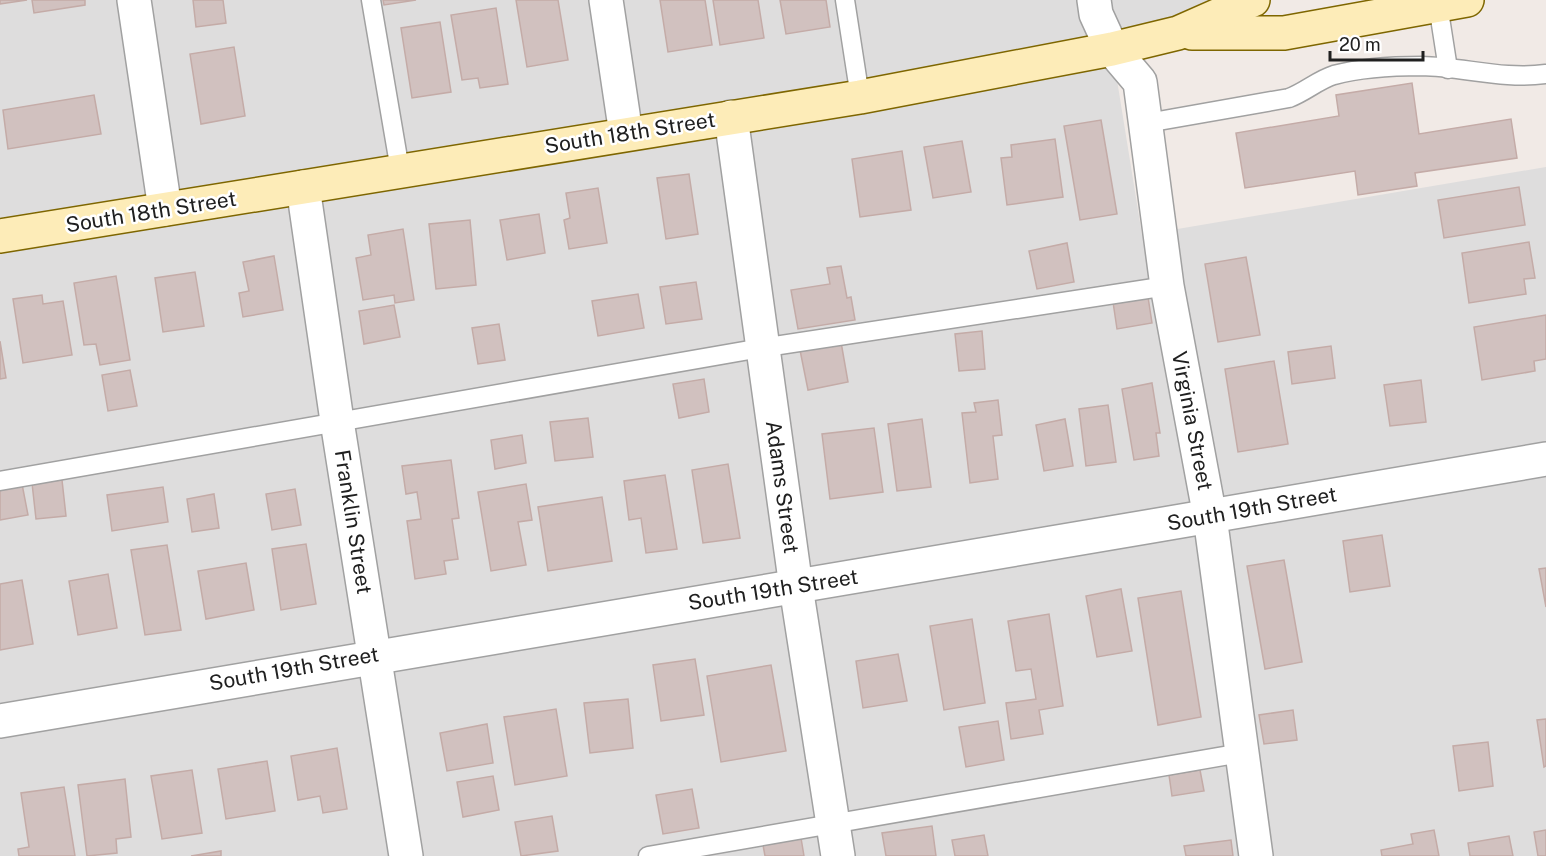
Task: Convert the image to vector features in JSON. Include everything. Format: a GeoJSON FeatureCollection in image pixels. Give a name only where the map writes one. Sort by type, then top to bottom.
{"type":"FeatureCollection","features":[{"type":"Feature","properties":{"kind":"main road","name":"South 18th Street"},"geometry":{"type":"LineString","coordinates":[[0,236],[860,97],[1112,49],[1178,33],[1253,0]]}},
{"type":"Feature","properties":{"kind":"main road"},"geometry":{"type":"LineString","coordinates":[[1178,33],[1284,33],[1453,3]]}},
{"type":"Feature","properties":{"kind":"street"},"geometry":{"type":"LineString","coordinates":[[134,0],[165,209]]}},
{"type":"Feature","properties":{"kind":"street"},"geometry":{"type":"LineString","coordinates":[[606,0],[626,134]]}},
{"type":"Feature","properties":{"kind":"street","name":"Virginia Street"},"geometry":{"type":"LineString","coordinates":[[1094,0],[1096,14],[1112,49],[1140,82],[1167,286],[1210,517],[1240,753],[1256,856]]}},
{"type":"Feature","properties":{"kind":"street","name":"Adams Street"},"geometry":{"type":"LineString","coordinates":[[730,117],[761,348],[838,856]]}},
{"type":"Feature","properties":{"kind":"street","name":"Franklin Street"},"geometry":{"type":"LineString","coordinates":[[303,187],[337,421],[406,856]]}},
{"type":"Feature","properties":{"kind":"street","name":"South 19th Street"},"geometry":{"type":"LineString","coordinates":[[0,721],[374,655],[1546,459]]}},
{"type":"Feature","properties":{"kind":"lane"},"geometry":{"type":"LineString","coordinates":[[371,0],[400,170]]}},
{"type":"Feature","properties":{"kind":"lane"},"geometry":{"type":"LineString","coordinates":[[845,0],[860,97]]}},
{"type":"Feature","properties":{"kind":"lane"},"geometry":{"type":"LineString","coordinates":[[1448,69],[1453,3]]}},
{"type":"Feature","properties":{"kind":"lane"},"geometry":{"type":"LineString","coordinates":[[1147,123],[1289,98],[1308,91],[1322,79],[1336,75],[1422,66],[1509,76],[1546,74]]}},
{"type":"Feature","properties":{"kind":"lane"},"geometry":{"type":"LineString","coordinates":[[0,481],[761,348],[1167,286]]}},
{"type":"Feature","properties":{"kind":"lane"},"geometry":{"type":"LineString","coordinates":[[648,856],[1240,753]]}},
{"type":"Feature","properties":{"kind":"shaded area"},"geometry":{"type":"Polygon","coordinates":[[[0,0],[1253,0],[1112,49],[1142,235],[1546,167],[1546,856],[0,856],[0,0]]]}},
{"type":"Feature","properties":{"kind":"building"},"geometry":{"type":"Polygon","coordinates":[[[0,0],[27,0],[0,4],[0,0]]]}},
{"type":"Feature","properties":{"kind":"building"},"geometry":{"type":"Polygon","coordinates":[[[32,0],[85,0],[85,5],[34,13],[32,0]]]}},
{"type":"Feature","properties":{"kind":"building"},"geometry":{"type":"Polygon","coordinates":[[[193,0],[223,0],[226,23],[196,27],[193,0]]]}},
{"type":"Feature","properties":{"kind":"building"},"geometry":{"type":"Polygon","coordinates":[[[383,0],[416,0],[384,5],[383,0]]]}},
{"type":"Feature","properties":{"kind":"building"},"geometry":{"type":"Polygon","coordinates":[[[516,0],[558,0],[568,60],[527,67],[516,0]]]}},
{"type":"Feature","properties":{"kind":"building"},"geometry":{"type":"Polygon","coordinates":[[[660,0],[705,0],[712,45],[668,52],[660,0]]]}},
{"type":"Feature","properties":{"kind":"building"},"geometry":{"type":"Polygon","coordinates":[[[713,0],[758,0],[764,38],[720,45],[713,0]]]}},
{"type":"Feature","properties":{"kind":"building"},"geometry":{"type":"Polygon","coordinates":[[[780,0],[826,0],[830,27],[786,34],[780,0]]]}},
{"type":"Feature","properties":{"kind":"building"},"geometry":{"type":"Polygon","coordinates":[[[496,8],[508,84],[480,88],[478,78],[462,80],[451,15],[496,8]]]}},
{"type":"Feature","properties":{"kind":"building"},"geometry":{"type":"Polygon","coordinates":[[[440,22],[451,92],[412,98],[401,28],[440,22]]]}},
{"type":"Feature","properties":{"kind":"building"},"geometry":{"type":"Polygon","coordinates":[[[234,47],[245,116],[201,124],[190,54],[234,47]]]}},
{"type":"Feature","properties":{"kind":"building"},"geometry":{"type":"Polygon","coordinates":[[[1412,83],[1419,134],[1511,119],[1517,158],[1415,173],[1417,186],[1358,195],[1355,171],[1245,188],[1236,133],[1339,116],[1336,95],[1412,83]]]}},
{"type":"Feature","properties":{"kind":"building"},"geometry":{"type":"Polygon","coordinates":[[[94,95],[101,134],[8,149],[3,110],[94,95]]]}},
{"type":"Feature","properties":{"kind":"building"},"geometry":{"type":"Polygon","coordinates":[[[1101,120],[1117,214],[1080,220],[1064,126],[1101,120]]]}},
{"type":"Feature","properties":{"kind":"building"},"geometry":{"type":"Polygon","coordinates":[[[1055,139],[1063,197],[1007,205],[1001,158],[1012,157],[1011,145],[1055,139]]]}},
{"type":"Feature","properties":{"kind":"building"},"geometry":{"type":"Polygon","coordinates":[[[962,141],[971,192],[933,198],[924,147],[962,141]]]}},
{"type":"Feature","properties":{"kind":"building"},"geometry":{"type":"Polygon","coordinates":[[[902,151],[911,210],[860,217],[852,159],[902,151]]]}},
{"type":"Feature","properties":{"kind":"building"},"geometry":{"type":"Polygon","coordinates":[[[689,174],[698,234],[666,239],[657,178],[689,174]]]}},
{"type":"Feature","properties":{"kind":"building"},"geometry":{"type":"Polygon","coordinates":[[[1519,187],[1525,225],[1444,238],[1438,200],[1519,187]]]}},
{"type":"Feature","properties":{"kind":"building"},"geometry":{"type":"Polygon","coordinates":[[[598,188],[607,243],[569,249],[564,220],[570,218],[566,193],[598,188]]]}},
{"type":"Feature","properties":{"kind":"building"},"geometry":{"type":"Polygon","coordinates":[[[539,214],[545,253],[507,260],[500,220],[539,214]]]}},
{"type":"Feature","properties":{"kind":"building"},"geometry":{"type":"Polygon","coordinates":[[[470,220],[476,285],[436,289],[429,224],[470,220]]]}},
{"type":"Feature","properties":{"kind":"building"},"geometry":{"type":"Polygon","coordinates":[[[403,229],[414,300],[395,303],[394,295],[363,300],[356,258],[371,255],[368,235],[403,229]]]}},
{"type":"Feature","properties":{"kind":"building"},"geometry":{"type":"Polygon","coordinates":[[[1529,242],[1535,278],[1524,279],[1526,294],[1469,303],[1462,253],[1529,242]]]}},
{"type":"Feature","properties":{"kind":"building"},"geometry":{"type":"Polygon","coordinates":[[[1067,243],[1074,282],[1037,289],[1029,251],[1067,243]]]}},
{"type":"Feature","properties":{"kind":"building"},"geometry":{"type":"Polygon","coordinates":[[[274,256],[283,310],[243,317],[239,293],[249,291],[243,262],[274,256]]]}},
{"type":"Feature","properties":{"kind":"building"},"geometry":{"type":"Polygon","coordinates":[[[1246,257],[1260,335],[1218,342],[1205,264],[1246,257]]]}},
{"type":"Feature","properties":{"kind":"building"},"geometry":{"type":"Polygon","coordinates":[[[841,266],[847,298],[851,297],[855,320],[798,329],[791,290],[830,284],[827,268],[841,266]]]}},
{"type":"Feature","properties":{"kind":"building"},"geometry":{"type":"Polygon","coordinates":[[[195,272],[204,326],[163,332],[155,278],[195,272]]]}},
{"type":"Feature","properties":{"kind":"building"},"geometry":{"type":"Polygon","coordinates":[[[116,276],[130,360],[100,365],[96,344],[84,345],[74,283],[116,276]]]}},
{"type":"Feature","properties":{"kind":"building"},"geometry":{"type":"Polygon","coordinates":[[[696,282],[702,319],[666,324],[660,287],[696,282]]]}},
{"type":"Feature","properties":{"kind":"building"},"geometry":{"type":"Polygon","coordinates":[[[638,294],[644,328],[598,336],[592,301],[638,294]]]}},
{"type":"Feature","properties":{"kind":"building"},"geometry":{"type":"Polygon","coordinates":[[[42,295],[43,304],[63,301],[72,355],[23,363],[13,299],[42,295]]]}},
{"type":"Feature","properties":{"kind":"building"},"geometry":{"type":"Polygon","coordinates":[[[1148,297],[1152,323],[1117,329],[1113,302],[1148,297]]]}},
{"type":"Feature","properties":{"kind":"building"},"geometry":{"type":"Polygon","coordinates":[[[394,305],[400,337],[364,344],[359,311],[394,305]]]}},
{"type":"Feature","properties":{"kind":"building"},"geometry":{"type":"Polygon","coordinates":[[[1546,315],[1546,359],[1534,361],[1535,371],[1482,380],[1474,327],[1546,315]]]}},
{"type":"Feature","properties":{"kind":"building"},"geometry":{"type":"Polygon","coordinates":[[[499,324],[505,360],[478,364],[472,328],[499,324]]]}},
{"type":"Feature","properties":{"kind":"building"},"geometry":{"type":"Polygon","coordinates":[[[982,331],[985,369],[959,371],[955,334],[982,331]]]}},
{"type":"Feature","properties":{"kind":"building"},"geometry":{"type":"Polygon","coordinates":[[[0,341],[6,378],[0,379],[0,341]]]}},
{"type":"Feature","properties":{"kind":"building"},"geometry":{"type":"Polygon","coordinates":[[[841,342],[848,382],[808,390],[800,350],[841,342]]]}},
{"type":"Feature","properties":{"kind":"building"},"geometry":{"type":"Polygon","coordinates":[[[1331,346],[1335,378],[1292,384],[1288,352],[1331,346]]]}},
{"type":"Feature","properties":{"kind":"building"},"geometry":{"type":"Polygon","coordinates":[[[1274,361],[1288,444],[1238,452],[1225,369],[1274,361]]]}},
{"type":"Feature","properties":{"kind":"building"},"geometry":{"type":"Polygon","coordinates":[[[130,370],[137,406],[108,411],[102,375],[130,370]]]}},
{"type":"Feature","properties":{"kind":"building"},"geometry":{"type":"Polygon","coordinates":[[[704,379],[709,412],[679,418],[673,384],[704,379]]]}},
{"type":"Feature","properties":{"kind":"building"},"geometry":{"type":"Polygon","coordinates":[[[1421,380],[1426,422],[1390,426],[1384,385],[1421,380]]]}},
{"type":"Feature","properties":{"kind":"building"},"geometry":{"type":"Polygon","coordinates":[[[1152,383],[1160,433],[1156,433],[1159,456],[1134,460],[1122,389],[1152,383]]]}},
{"type":"Feature","properties":{"kind":"building"},"geometry":{"type":"Polygon","coordinates":[[[998,400],[1002,435],[993,436],[998,479],[970,483],[962,413],[976,412],[974,403],[998,400]]]}},
{"type":"Feature","properties":{"kind":"building"},"geometry":{"type":"Polygon","coordinates":[[[1108,405],[1116,462],[1086,466],[1079,409],[1108,405]]]}},
{"type":"Feature","properties":{"kind":"building"},"geometry":{"type":"Polygon","coordinates":[[[588,418],[593,457],[555,461],[550,422],[588,418]]]}},
{"type":"Feature","properties":{"kind":"building"},"geometry":{"type":"Polygon","coordinates":[[[922,419],[931,487],[897,491],[888,424],[922,419]]]}},
{"type":"Feature","properties":{"kind":"building"},"geometry":{"type":"Polygon","coordinates":[[[1065,419],[1073,466],[1044,471],[1036,425],[1065,419]]]}},
{"type":"Feature","properties":{"kind":"building"},"geometry":{"type":"Polygon","coordinates":[[[874,428],[883,492],[830,499],[822,434],[874,428]]]}},
{"type":"Feature","properties":{"kind":"building"},"geometry":{"type":"Polygon","coordinates":[[[522,435],[526,463],[495,469],[491,440],[522,435]]]}},
{"type":"Feature","properties":{"kind":"building"},"geometry":{"type":"Polygon","coordinates":[[[451,460],[459,518],[452,519],[458,559],[444,561],[446,574],[415,579],[407,521],[421,519],[417,492],[406,494],[402,466],[451,460]]]}},
{"type":"Feature","properties":{"kind":"building"},"geometry":{"type":"Polygon","coordinates":[[[728,464],[740,538],[703,543],[692,470],[728,464]]]}},
{"type":"Feature","properties":{"kind":"building"},"geometry":{"type":"Polygon","coordinates":[[[665,475],[677,549],[646,553],[641,518],[629,520],[624,481],[665,475]]]}},
{"type":"Feature","properties":{"kind":"building"},"geometry":{"type":"Polygon","coordinates":[[[62,480],[66,516],[36,519],[32,483],[62,480]]]}},
{"type":"Feature","properties":{"kind":"building"},"geometry":{"type":"Polygon","coordinates":[[[22,484],[28,515],[0,520],[0,487],[22,484]]]}},
{"type":"Feature","properties":{"kind":"building"},"geometry":{"type":"Polygon","coordinates":[[[526,484],[532,520],[518,522],[526,565],[491,571],[478,492],[526,484]]]}},
{"type":"Feature","properties":{"kind":"building"},"geometry":{"type":"Polygon","coordinates":[[[163,487],[168,522],[112,531],[107,495],[163,487]]]}},
{"type":"Feature","properties":{"kind":"building"},"geometry":{"type":"Polygon","coordinates":[[[295,489],[301,525],[272,530],[266,494],[295,489]]]}},
{"type":"Feature","properties":{"kind":"building"},"geometry":{"type":"Polygon","coordinates":[[[214,494],[219,528],[192,532],[187,499],[214,494]]]}},
{"type":"Feature","properties":{"kind":"building"},"geometry":{"type":"Polygon","coordinates":[[[602,497],[612,561],[548,571],[538,507],[602,497]]]}},
{"type":"Feature","properties":{"kind":"building"},"geometry":{"type":"Polygon","coordinates":[[[1382,535],[1390,586],[1350,592],[1343,541],[1382,535]]]}},
{"type":"Feature","properties":{"kind":"building"},"geometry":{"type":"Polygon","coordinates":[[[306,544],[316,604],[281,610],[272,549],[306,544]]]}},
{"type":"Feature","properties":{"kind":"building"},"geometry":{"type":"Polygon","coordinates":[[[167,545],[181,630],[145,635],[131,550],[167,545]]]}},
{"type":"Feature","properties":{"kind":"building"},"geometry":{"type":"Polygon","coordinates":[[[1284,560],[1302,662],[1265,669],[1247,566],[1284,560]]]}},
{"type":"Feature","properties":{"kind":"building"},"geometry":{"type":"Polygon","coordinates":[[[246,563],[254,610],[206,619],[198,571],[246,563]]]}},
{"type":"Feature","properties":{"kind":"building"},"geometry":{"type":"Polygon","coordinates":[[[1546,568],[1546,607],[1539,569],[1546,568]]]}},
{"type":"Feature","properties":{"kind":"building"},"geometry":{"type":"Polygon","coordinates":[[[108,574],[117,628],[78,635],[69,581],[108,574]]]}},
{"type":"Feature","properties":{"kind":"building"},"geometry":{"type":"Polygon","coordinates":[[[22,580],[33,644],[0,650],[0,584],[22,580]]]}},
{"type":"Feature","properties":{"kind":"building"},"geometry":{"type":"Polygon","coordinates":[[[1121,589],[1132,651],[1097,657],[1086,596],[1121,589]]]}},
{"type":"Feature","properties":{"kind":"building"},"geometry":{"type":"Polygon","coordinates":[[[1181,591],[1201,717],[1158,725],[1138,598],[1181,591]]]}},
{"type":"Feature","properties":{"kind":"building"},"geometry":{"type":"Polygon","coordinates":[[[1049,614],[1063,706],[1039,710],[1043,734],[1011,739],[1006,703],[1036,699],[1031,669],[1016,671],[1008,621],[1049,614]]]}},
{"type":"Feature","properties":{"kind":"building"},"geometry":{"type":"Polygon","coordinates":[[[972,619],[985,703],[944,710],[930,626],[972,619]]]}},
{"type":"Feature","properties":{"kind":"building"},"geometry":{"type":"Polygon","coordinates":[[[898,654],[907,701],[863,708],[856,661],[898,654]]]}},
{"type":"Feature","properties":{"kind":"building"},"geometry":{"type":"Polygon","coordinates":[[[695,659],[704,715],[661,721],[653,665],[695,659]]]}},
{"type":"Feature","properties":{"kind":"building"},"geometry":{"type":"Polygon","coordinates":[[[771,665],[786,751],[721,762],[707,676],[771,665]]]}},
{"type":"Feature","properties":{"kind":"building"},"geometry":{"type":"Polygon","coordinates":[[[628,699],[633,748],[590,753],[584,703],[628,699]]]}},
{"type":"Feature","properties":{"kind":"building"},"geometry":{"type":"Polygon","coordinates":[[[556,709],[567,776],[515,785],[504,717],[556,709]]]}},
{"type":"Feature","properties":{"kind":"building"},"geometry":{"type":"Polygon","coordinates":[[[1293,710],[1297,740],[1264,744],[1259,715],[1293,710]]]}},
{"type":"Feature","properties":{"kind":"building"},"geometry":{"type":"Polygon","coordinates":[[[1546,719],[1546,766],[1544,767],[1537,720],[1546,719]]]}},
{"type":"Feature","properties":{"kind":"building"},"geometry":{"type":"Polygon","coordinates":[[[998,721],[1004,760],[966,767],[959,727],[998,721]]]}},
{"type":"Feature","properties":{"kind":"building"},"geometry":{"type":"Polygon","coordinates":[[[487,724],[493,763],[447,771],[440,733],[487,724]]]}},
{"type":"Feature","properties":{"kind":"building"},"geometry":{"type":"Polygon","coordinates":[[[1488,742],[1493,786],[1459,791],[1453,746],[1488,742]]]}},
{"type":"Feature","properties":{"kind":"building"},"geometry":{"type":"Polygon","coordinates":[[[337,748],[347,809],[323,813],[320,796],[298,800],[291,756],[337,748]]]}},
{"type":"Feature","properties":{"kind":"building"},"geometry":{"type":"Polygon","coordinates":[[[267,761],[275,811],[226,819],[218,769],[267,761]]]}},
{"type":"Feature","properties":{"kind":"building"},"geometry":{"type":"Polygon","coordinates":[[[192,770],[202,833],[162,839],[151,776],[192,770]]]}},
{"type":"Feature","properties":{"kind":"building"},"geometry":{"type":"Polygon","coordinates":[[[1200,770],[1204,791],[1172,796],[1169,775],[1200,770]]]}},
{"type":"Feature","properties":{"kind":"building"},"geometry":{"type":"Polygon","coordinates":[[[493,776],[499,810],[463,817],[457,782],[493,776]]]}},
{"type":"Feature","properties":{"kind":"building"},"geometry":{"type":"Polygon","coordinates":[[[125,779],[131,837],[116,839],[117,853],[87,856],[78,785],[125,779]]]}},
{"type":"Feature","properties":{"kind":"building"},"geometry":{"type":"Polygon","coordinates":[[[64,787],[75,856],[19,856],[18,849],[29,847],[21,793],[64,787]]]}},
{"type":"Feature","properties":{"kind":"building"},"geometry":{"type":"Polygon","coordinates":[[[692,789],[699,828],[663,834],[656,795],[692,789]]]}},
{"type":"Feature","properties":{"kind":"building"},"geometry":{"type":"Polygon","coordinates":[[[552,816],[558,851],[521,856],[515,822],[552,816]]]}},
{"type":"Feature","properties":{"kind":"building"},"geometry":{"type":"Polygon","coordinates":[[[932,826],[936,856],[886,856],[882,833],[932,826]]]}},
{"type":"Feature","properties":{"kind":"building"},"geometry":{"type":"Polygon","coordinates":[[[1434,830],[1439,856],[1382,856],[1381,850],[1413,844],[1411,834],[1434,830]]]}},
{"type":"Feature","properties":{"kind":"building"},"geometry":{"type":"Polygon","coordinates":[[[1546,830],[1546,856],[1538,856],[1534,832],[1546,830]]]}},
{"type":"Feature","properties":{"kind":"building"},"geometry":{"type":"Polygon","coordinates":[[[984,835],[988,856],[955,856],[952,840],[984,835]]]}},
{"type":"Feature","properties":{"kind":"building"},"geometry":{"type":"Polygon","coordinates":[[[1509,836],[1513,856],[1470,856],[1468,843],[1509,836]]]}},
{"type":"Feature","properties":{"kind":"building"},"geometry":{"type":"Polygon","coordinates":[[[801,838],[804,856],[765,856],[763,845],[801,838]]]}},
{"type":"Feature","properties":{"kind":"building"},"geometry":{"type":"Polygon","coordinates":[[[1231,840],[1233,856],[1186,856],[1184,846],[1231,840]]]}},
{"type":"Feature","properties":{"kind":"building"},"geometry":{"type":"Polygon","coordinates":[[[221,851],[221,856],[191,856],[221,851]]]}}]}
